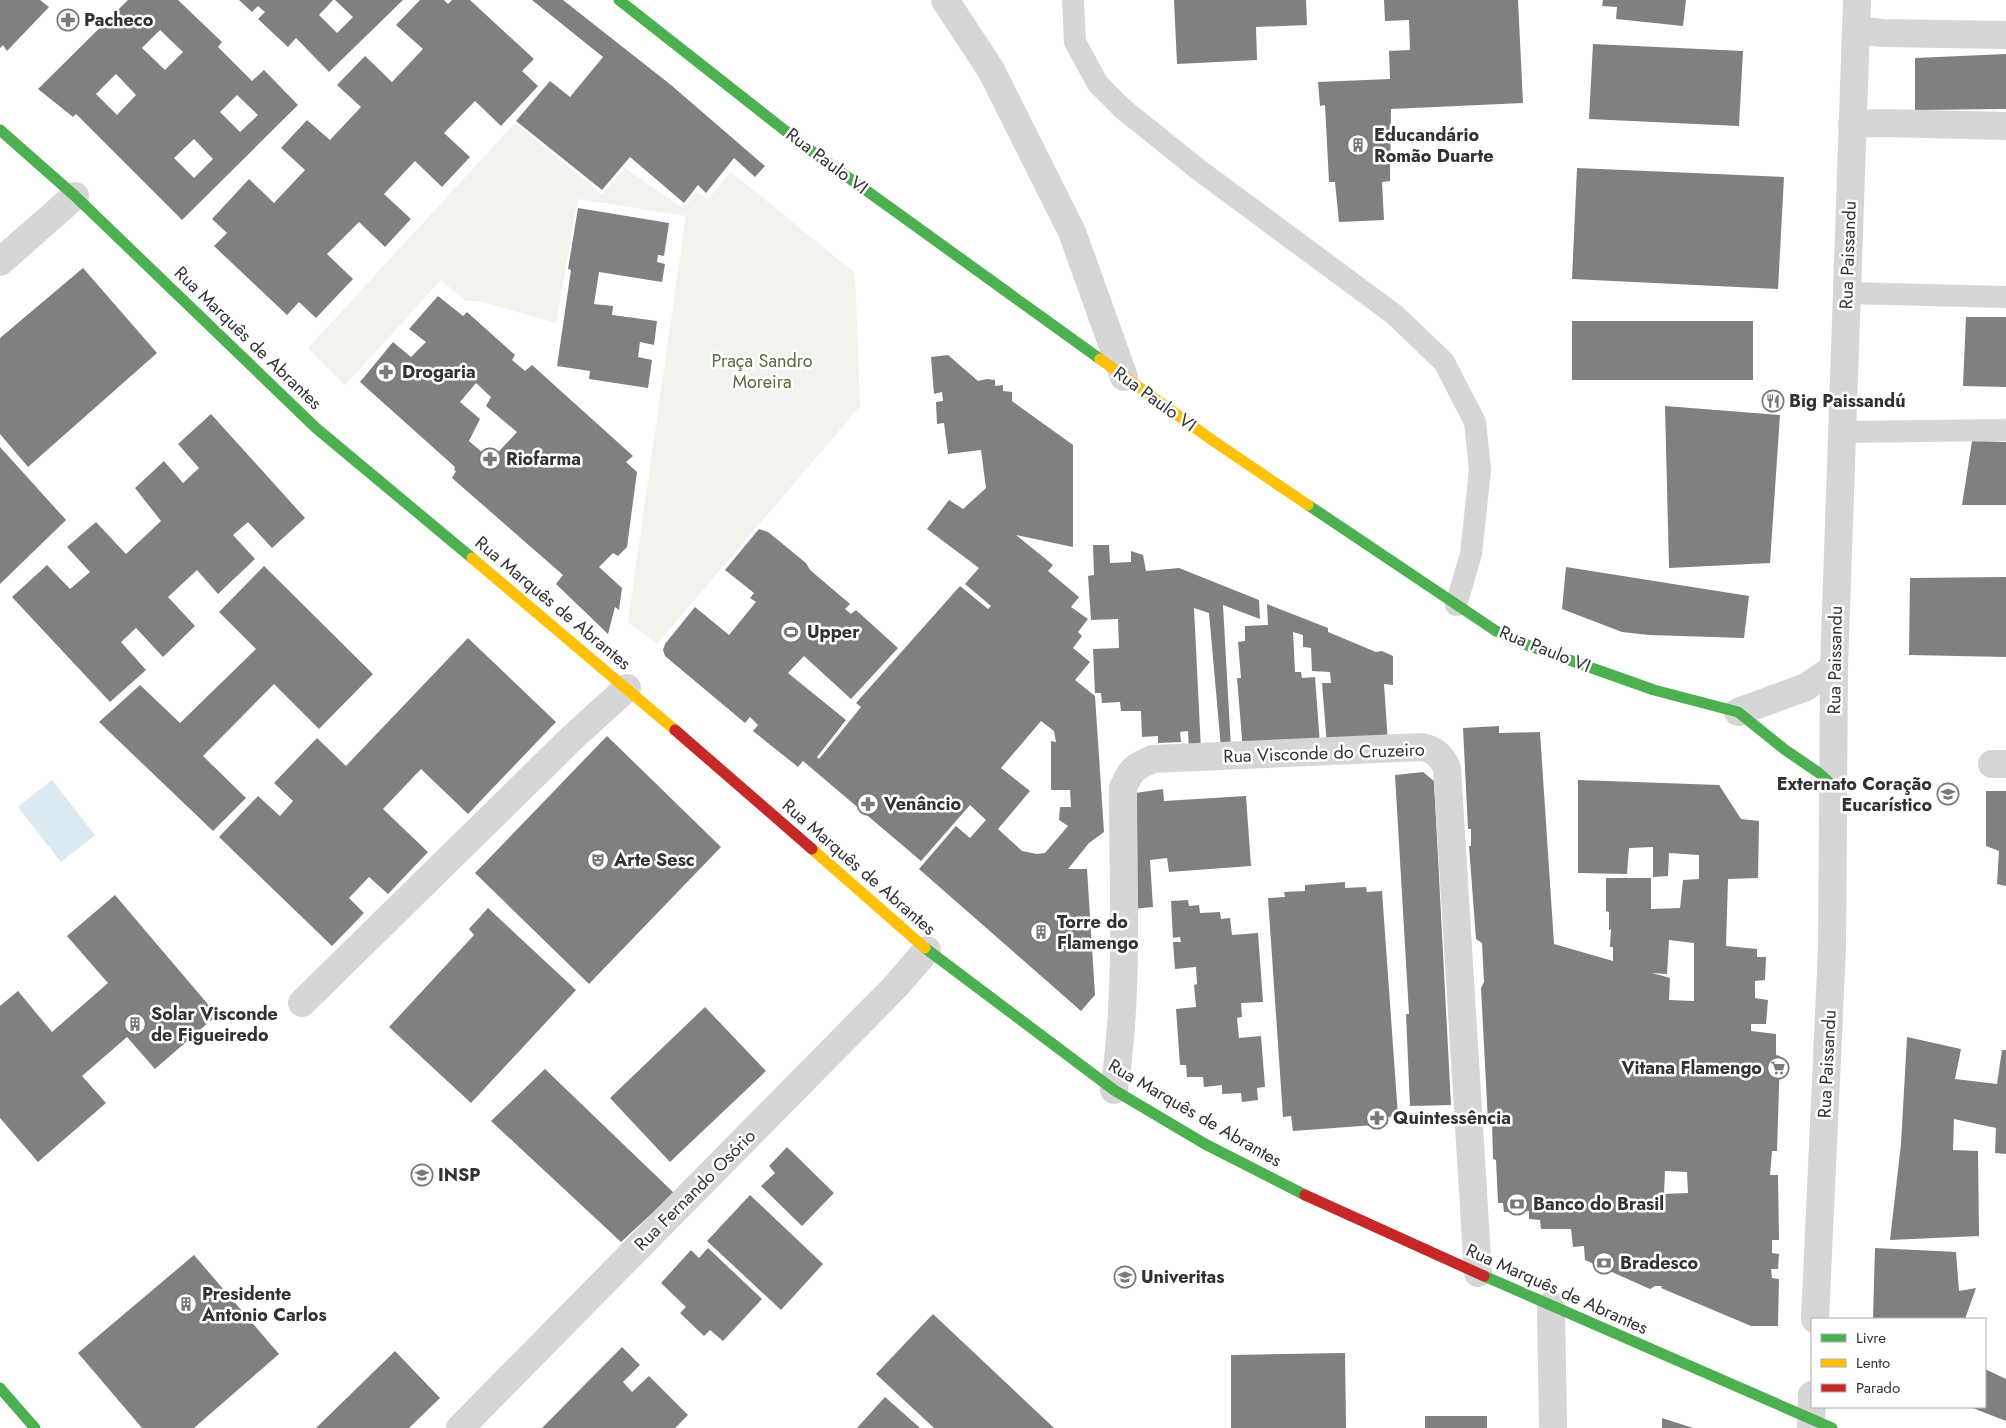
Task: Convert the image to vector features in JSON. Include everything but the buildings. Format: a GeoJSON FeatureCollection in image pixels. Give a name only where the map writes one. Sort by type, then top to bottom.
{"type":"FeatureCollection","features":[{"type":"Feature","properties":{"kind":"street","name":"Rua Paulo VI"},"geometry":{"type":"LineString","coordinates":[[620,0],[806,147],[1124,377],[1212,440],[1496,631],[1527,645],[1654,690],[1738,712],[1784,749],[1819,773],[1832,785]]}},
{"type":"Feature","properties":{"kind":"street"},"geometry":{"type":"LineString","coordinates":[[946,0],[991,70],[1072,232],[1124,377]]}},
{"type":"Feature","properties":{"kind":"street","name":"Rua Paissandu"},"geometry":{"type":"LineString","coordinates":[[1815,1318],[1832,949],[1834,668],[1857,0]]}},
{"type":"Feature","properties":{"kind":"street"},"geometry":{"type":"LineString","coordinates":[[1856,30],[1882,33],[2006,35]]}},
{"type":"Feature","properties":{"kind":"street"},"geometry":{"type":"LineString","coordinates":[[1852,124],[1883,122],[2006,126]]}},
{"type":"Feature","properties":{"kind":"street","name":"Rua Marquês de Abrantes"},"geometry":{"type":"LineString","coordinates":[[0,130],[75,196],[296,411],[628,688],[927,950],[1114,1090],[1205,1144],[1265,1176],[1357,1220],[1817,1418]]}},
{"type":"Feature","properties":{"kind":"street"},"geometry":{"type":"LineString","coordinates":[[0,262],[75,196]]}},
{"type":"Feature","properties":{"kind":"street"},"geometry":{"type":"LineString","coordinates":[[1738,712],[1806,687],[1834,668]]}},
{"type":"Feature","properties":{"kind":"street"},"geometry":{"type":"LineString","coordinates":[[302,1003],[573,737],[628,688]]}},
{"type":"Feature","properties":{"kind":"street","name":"Rua Visconde do Cruzeiro"},"geometry":{"type":"LineString","coordinates":[[1114,1090],[1120,1048],[1123,1001],[1123,788],[1130,773],[1136,766],[1153,759],[1411,747],[1432,748],[1443,758],[1447,768],[1478,1273]]}},
{"type":"Feature","properties":{"kind":"street","name":"Rua Fernando Osório"},"geometry":{"type":"LineString","coordinates":[[460,1428],[895,987],[927,950]]}},
{"type":"Feature","properties":{"kind":"street"},"geometry":{"type":"LineString","coordinates":[[1551,1305],[1553,1428]]}},
{"type":"Feature","properties":{"kind":"street"},"geometry":{"type":"LineString","coordinates":[[0,1388],[35,1428]]}},
{"type":"Feature","properties":{"kind":"lane"},"geometry":{"type":"LineString","coordinates":[[1073,0],[1075,42],[1098,84],[1123,109],[1199,170],[1396,315],[1444,362],[1475,422],[1480,470],[1471,554],[1456,605]]}},
{"type":"Feature","properties":{"kind":"lane"},"geometry":{"type":"LineString","coordinates":[[1847,293],[2006,297]]}},
{"type":"Feature","properties":{"kind":"lane"},"geometry":{"type":"LineString","coordinates":[[1842,432],[2006,430]]}},
{"type":"Feature","properties":{"kind":"green space","name":"Praça Sandro Moreira"},"geometry":{"type":"Polygon","coordinates":[[[515,123],[602,194],[625,168],[683,208],[697,192],[708,199],[731,172],[855,273],[860,406],[657,644],[628,622],[686,216],[578,199],[556,323],[479,301],[466,301],[441,280],[345,385],[308,348],[515,123]]]}},
{"type":"Feature","properties":{"kind":"shaded area"},"geometry":{"type":"Polygon","coordinates":[[[52,780],[95,835],[61,862],[18,807],[52,780]]]}},
{"type":"Feature","properties":{"kind":"traffic: fast"},"geometry":{"type":"LineString","coordinates":[[619,0],[806,147],[1100,359]]}},
{"type":"Feature","properties":{"kind":"traffic: fast"},"geometry":{"type":"LineString","coordinates":[[0,130],[75,196],[316,428],[472,558]]}},
{"type":"Feature","properties":{"kind":"traffic: fast"},"geometry":{"type":"LineString","coordinates":[[1308,505],[1496,631],[1527,645],[1654,690],[1738,712],[1784,749],[1819,773],[1832,785]]}},
{"type":"Feature","properties":{"kind":"traffic: fast"},"geometry":{"type":"LineString","coordinates":[[925,948],[1114,1090],[1205,1144],[1305,1195]]}},
{"type":"Feature","properties":{"kind":"traffic: fast"},"geometry":{"type":"LineString","coordinates":[[1484,1276],[1832,1428]]}},
{"type":"Feature","properties":{"kind":"traffic: fast"},"geometry":{"type":"LineString","coordinates":[[0,1388],[35,1428]]}},
{"type":"Feature","properties":{"kind":"traffic: slow"},"geometry":{"type":"LineString","coordinates":[[1100,359],[1212,440],[1308,505]]}},
{"type":"Feature","properties":{"kind":"traffic: slow"},"geometry":{"type":"LineString","coordinates":[[472,558],[675,730]]}},
{"type":"Feature","properties":{"kind":"traffic: slow"},"geometry":{"type":"LineString","coordinates":[[812,849],[925,948]]}},
{"type":"Feature","properties":{"kind":"traffic: jam"},"geometry":{"type":"LineString","coordinates":[[675,730],[812,849]]}},
{"type":"Feature","properties":{"kind":"traffic: jam"},"geometry":{"type":"LineString","coordinates":[[1305,1195],[1484,1276]]}},
{"type":"Feature","properties":{"kind":"place","name":"Pacheco"},"geometry":{"type":"Point","coordinates":[68,20]}},
{"type":"Feature","properties":{"kind":"place","name":"Educandário Romão Duarte"},"geometry":{"type":"Point","coordinates":[1358,145]}},
{"type":"Feature","properties":{"kind":"place","name":"Drogaria"},"geometry":{"type":"Point","coordinates":[386,372]}},
{"type":"Feature","properties":{"kind":"place","name":"Big Paissandú"},"geometry":{"type":"Point","coordinates":[1773,401]}},
{"type":"Feature","properties":{"kind":"place","name":"Riofarma"},"geometry":{"type":"Point","coordinates":[490,459]}},
{"type":"Feature","properties":{"kind":"place","name":"Upper"},"geometry":{"type":"Point","coordinates":[791,632]}},
{"type":"Feature","properties":{"kind":"place","name":"Externato Coração Eucarístico"},"geometry":{"type":"Point","coordinates":[1948,794]}},
{"type":"Feature","properties":{"kind":"place","name":"Venâncio"},"geometry":{"type":"Point","coordinates":[868,804]}},
{"type":"Feature","properties":{"kind":"place","name":"Arte Sesc"},"geometry":{"type":"Point","coordinates":[598,860]}},
{"type":"Feature","properties":{"kind":"place","name":"Torre do Flamengo"},"geometry":{"type":"Point","coordinates":[1041,932]}},
{"type":"Feature","properties":{"kind":"place","name":"Solar Visconde de Figueiredo"},"geometry":{"type":"Point","coordinates":[135,1024]}},
{"type":"Feature","properties":{"kind":"place","name":"Vitana Flamengo"},"geometry":{"type":"Point","coordinates":[1778,1068]}},
{"type":"Feature","properties":{"kind":"place","name":"Quintessência"},"geometry":{"type":"Point","coordinates":[1377,1118]}},
{"type":"Feature","properties":{"kind":"place","name":"INSP"},"geometry":{"type":"Point","coordinates":[422,1175]}},
{"type":"Feature","properties":{"kind":"place","name":"Banco do Brasil"},"geometry":{"type":"Point","coordinates":[1517,1204]}},
{"type":"Feature","properties":{"kind":"place","name":"Bradesco"},"geometry":{"type":"Point","coordinates":[1604,1263]}},
{"type":"Feature","properties":{"kind":"place","name":"Univeritas"},"geometry":{"type":"Point","coordinates":[1125,1277]}},
{"type":"Feature","properties":{"kind":"place","name":"Presidente Antonio Carlos"},"geometry":{"type":"Point","coordinates":[186,1304]}}]}
